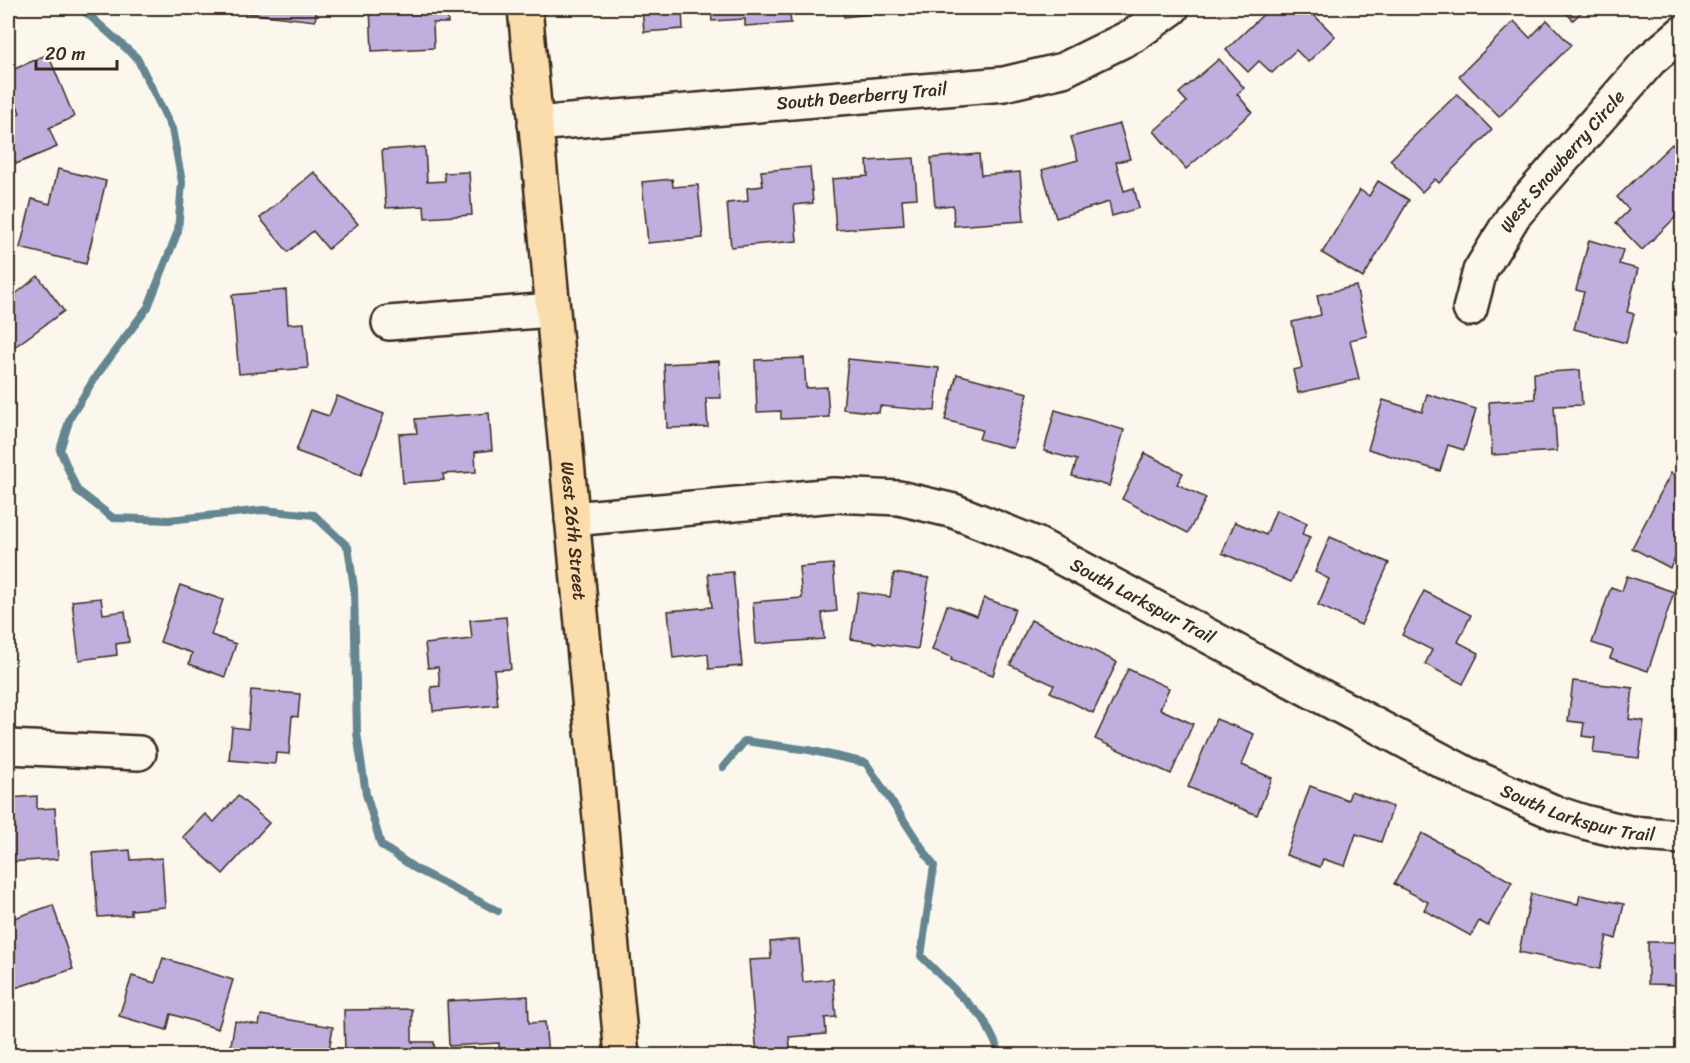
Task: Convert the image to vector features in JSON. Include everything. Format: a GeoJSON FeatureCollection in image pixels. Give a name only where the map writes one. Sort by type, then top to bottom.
{"type":"FeatureCollection","features":[{"type":"Feature","properties":{"kind":"main road","name":"West 26th Street"},"geometry":{"type":"LineString","coordinates":[[525,8],[551,310],[622,1056]]}},
{"type":"Feature","properties":{"kind":"street","name":"South Deerberry Trail"},"geometry":{"type":"LineString","coordinates":[[535,124],[1004,84],[1063,70],[1134,35],[1172,8]]}},
{"type":"Feature","properties":{"kind":"street","name":"West Snowberry Circle"},"geometry":{"type":"LineString","coordinates":[[1470,309],[1480,271],[1514,215],[1650,60],[1683,33]]}},
{"type":"Feature","properties":{"kind":"street"},"geometry":{"type":"LineString","coordinates":[[389,323],[551,310]]}},
{"type":"Feature","properties":{"kind":"street","name":"South Larkspur Trail"},"geometry":{"type":"LineString","coordinates":[[572,519],[834,495],[899,498],[954,511],[1036,544],[1467,774],[1556,813],[1584,822],[1630,833],[1683,837]]}},
{"type":"Feature","properties":{"kind":"street"},"geometry":{"type":"LineString","coordinates":[[8,747],[139,753]]}},
{"type":"Feature","properties":{"kind":"building"},"geometry":{"type":"Polygon","coordinates":[[[247,8],[317,8],[315,21],[246,13],[247,8]]]}},
{"type":"Feature","properties":{"kind":"building"},"geometry":{"type":"Polygon","coordinates":[[[370,8],[447,8],[448,23],[433,23],[434,48],[372,51],[370,8]]]}},
{"type":"Feature","properties":{"kind":"building"},"geometry":{"type":"Polygon","coordinates":[[[642,8],[682,8],[683,29],[644,32],[642,8]]]}},
{"type":"Feature","properties":{"kind":"building"},"geometry":{"type":"Polygon","coordinates":[[[711,8],[789,8],[791,23],[745,26],[745,19],[712,21],[711,8]]]}},
{"type":"Feature","properties":{"kind":"building"},"geometry":{"type":"Polygon","coordinates":[[[843,8],[895,8],[895,11],[844,17],[843,8]]]}},
{"type":"Feature","properties":{"kind":"building"},"geometry":{"type":"Polygon","coordinates":[[[916,8],[950,8],[916,10],[916,8]]]}},
{"type":"Feature","properties":{"kind":"building"},"geometry":{"type":"Polygon","coordinates":[[[1270,8],[1324,8],[1315,16],[1335,36],[1308,62],[1296,50],[1272,73],[1259,61],[1248,72],[1226,50],[1270,8]]]}},
{"type":"Feature","properties":{"kind":"building"},"geometry":{"type":"Polygon","coordinates":[[[1561,8],[1586,8],[1573,20],[1561,8]]]}},
{"type":"Feature","properties":{"kind":"building"},"geometry":{"type":"Polygon","coordinates":[[[1547,20],[1571,45],[1499,117],[1459,76],[1514,21],[1530,38],[1547,20]]]}},
{"type":"Feature","properties":{"kind":"building"},"geometry":{"type":"Polygon","coordinates":[[[48,54],[74,117],[49,128],[57,147],[16,164],[8,144],[8,119],[20,113],[8,83],[8,72],[48,54]]]}},
{"type":"Feature","properties":{"kind":"building"},"geometry":{"type":"Polygon","coordinates":[[[1219,59],[1244,88],[1237,94],[1252,112],[1186,169],[1154,131],[1187,102],[1179,93],[1219,59]]]}},
{"type":"Feature","properties":{"kind":"building"},"geometry":{"type":"Polygon","coordinates":[[[1457,94],[1492,130],[1439,183],[1435,179],[1422,192],[1390,160],[1457,94]]]}},
{"type":"Feature","properties":{"kind":"building"},"geometry":{"type":"Polygon","coordinates":[[[1120,124],[1130,159],[1116,162],[1124,191],[1134,188],[1139,208],[1112,216],[1109,202],[1056,218],[1042,170],[1078,160],[1071,137],[1120,124]]]}},
{"type":"Feature","properties":{"kind":"building"},"geometry":{"type":"Polygon","coordinates":[[[1672,144],[1682,155],[1682,211],[1642,250],[1616,223],[1629,210],[1617,197],[1672,144]]]}},
{"type":"Feature","properties":{"kind":"building"},"geometry":{"type":"Polygon","coordinates":[[[425,147],[427,182],[445,181],[444,173],[469,172],[472,215],[425,218],[424,206],[386,208],[382,150],[425,147]]]}},
{"type":"Feature","properties":{"kind":"building"},"geometry":{"type":"Polygon","coordinates":[[[979,154],[981,175],[1020,172],[1024,221],[954,226],[953,205],[935,207],[931,158],[979,154]]]}},
{"type":"Feature","properties":{"kind":"building"},"geometry":{"type":"Polygon","coordinates":[[[914,158],[917,198],[902,199],[904,225],[836,230],[832,179],[868,176],[867,161],[914,158]]]}},
{"type":"Feature","properties":{"kind":"building"},"geometry":{"type":"Polygon","coordinates":[[[810,167],[813,203],[794,205],[797,241],[731,247],[727,203],[748,201],[747,188],[763,186],[761,171],[810,167]]]}},
{"type":"Feature","properties":{"kind":"building"},"geometry":{"type":"Polygon","coordinates":[[[58,169],[106,181],[86,264],[20,248],[32,199],[50,204],[58,169]]]}},
{"type":"Feature","properties":{"kind":"building"},"geometry":{"type":"Polygon","coordinates":[[[314,172],[358,224],[328,249],[313,231],[288,252],[260,218],[314,172]]]}},
{"type":"Feature","properties":{"kind":"building"},"geometry":{"type":"Polygon","coordinates":[[[672,179],[673,187],[698,185],[703,238],[648,243],[642,182],[672,179]]]}},
{"type":"Feature","properties":{"kind":"building"},"geometry":{"type":"Polygon","coordinates":[[[1378,181],[1409,200],[1363,278],[1322,253],[1360,190],[1369,196],[1378,181]]]}},
{"type":"Feature","properties":{"kind":"building"},"geometry":{"type":"Polygon","coordinates":[[[1589,240],[1623,250],[1619,264],[1638,269],[1627,312],[1634,314],[1626,343],[1574,329],[1584,292],[1576,290],[1589,240]]]}},
{"type":"Feature","properties":{"kind":"building"},"geometry":{"type":"Polygon","coordinates":[[[38,276],[64,311],[13,348],[8,340],[8,300],[38,276]]]}},
{"type":"Feature","properties":{"kind":"building"},"geometry":{"type":"Polygon","coordinates":[[[1356,286],[1367,336],[1350,340],[1359,379],[1298,393],[1293,370],[1302,368],[1292,322],[1321,315],[1317,295],[1356,286]]]}},
{"type":"Feature","properties":{"kind":"building"},"geometry":{"type":"Polygon","coordinates":[[[286,290],[288,324],[304,323],[308,368],[239,374],[232,295],[286,290]]]}},
{"type":"Feature","properties":{"kind":"building"},"geometry":{"type":"Polygon","coordinates":[[[804,358],[806,388],[827,387],[829,417],[781,419],[781,411],[757,412],[755,360],[804,358]]]}},
{"type":"Feature","properties":{"kind":"building"},"geometry":{"type":"Polygon","coordinates":[[[848,359],[939,368],[935,411],[880,406],[879,413],[843,409],[848,359]]]}},
{"type":"Feature","properties":{"kind":"building"},"geometry":{"type":"Polygon","coordinates":[[[719,361],[721,398],[706,398],[708,427],[667,428],[664,364],[719,361]]]}},
{"type":"Feature","properties":{"kind":"building"},"geometry":{"type":"Polygon","coordinates":[[[1580,370],[1582,405],[1554,406],[1557,451],[1492,455],[1489,402],[1535,399],[1534,373],[1580,370]]]}},
{"type":"Feature","properties":{"kind":"building"},"geometry":{"type":"Polygon","coordinates":[[[957,374],[1028,393],[1013,448],[979,439],[982,430],[945,420],[957,374]]]}},
{"type":"Feature","properties":{"kind":"building"},"geometry":{"type":"Polygon","coordinates":[[[1427,394],[1476,409],[1464,450],[1448,445],[1440,471],[1368,449],[1383,400],[1422,412],[1427,394]]]}},
{"type":"Feature","properties":{"kind":"building"},"geometry":{"type":"Polygon","coordinates":[[[337,396],[384,414],[361,475],[296,451],[311,410],[329,416],[337,396]]]}},
{"type":"Feature","properties":{"kind":"building"},"geometry":{"type":"Polygon","coordinates":[[[1055,410],[1124,430],[1109,486],[1072,476],[1077,460],[1044,451],[1055,410]]]}},
{"type":"Feature","properties":{"kind":"building"},"geometry":{"type":"Polygon","coordinates":[[[489,413],[492,450],[475,452],[476,472],[443,474],[444,480],[403,483],[399,434],[417,433],[415,419],[489,413]]]}},
{"type":"Feature","properties":{"kind":"building"},"geometry":{"type":"Polygon","coordinates":[[[1145,453],[1183,473],[1177,484],[1206,498],[1188,533],[1122,499],[1145,453]]]}},
{"type":"Feature","properties":{"kind":"building"},"geometry":{"type":"Polygon","coordinates":[[[1671,473],[1682,479],[1682,544],[1670,568],[1632,548],[1671,473]]]}},
{"type":"Feature","properties":{"kind":"building"},"geometry":{"type":"Polygon","coordinates":[[[1276,510],[1307,523],[1302,534],[1310,537],[1291,582],[1222,553],[1235,522],[1266,535],[1276,510]]]}},
{"type":"Feature","properties":{"kind":"building"},"geometry":{"type":"Polygon","coordinates":[[[1330,537],[1389,563],[1361,625],[1318,605],[1329,579],[1315,572],[1330,537]]]}},
{"type":"Feature","properties":{"kind":"building"},"geometry":{"type":"Polygon","coordinates":[[[833,564],[837,611],[822,613],[824,639],[756,644],[753,602],[802,598],[799,567],[833,564]]]}},
{"type":"Feature","properties":{"kind":"building"},"geometry":{"type":"Polygon","coordinates":[[[733,572],[742,666],[709,669],[708,654],[673,658],[668,611],[712,607],[708,574],[733,572]]]}},
{"type":"Feature","properties":{"kind":"building"},"geometry":{"type":"Polygon","coordinates":[[[894,573],[929,578],[918,649],[851,639],[858,592],[890,597],[894,573]]]}},
{"type":"Feature","properties":{"kind":"building"},"geometry":{"type":"Polygon","coordinates":[[[1627,576],[1674,592],[1648,671],[1610,658],[1613,650],[1592,643],[1611,587],[1622,591],[1627,576]]]}},
{"type":"Feature","properties":{"kind":"building"},"geometry":{"type":"Polygon","coordinates":[[[180,585],[223,600],[211,635],[236,644],[225,677],[189,664],[192,653],[160,642],[180,585]]]}},
{"type":"Feature","properties":{"kind":"building"},"geometry":{"type":"Polygon","coordinates":[[[1424,591],[1471,615],[1458,642],[1479,653],[1463,684],[1425,664],[1432,650],[1402,635],[1424,591]]]}},
{"type":"Feature","properties":{"kind":"building"},"geometry":{"type":"Polygon","coordinates":[[[101,598],[103,614],[125,611],[129,642],[116,644],[117,655],[79,660],[72,601],[101,598]]]}},
{"type":"Feature","properties":{"kind":"building"},"geometry":{"type":"Polygon","coordinates":[[[984,598],[1015,609],[993,675],[951,660],[952,657],[932,650],[947,605],[977,616],[984,598]]]}},
{"type":"Feature","properties":{"kind":"building"},"geometry":{"type":"Polygon","coordinates":[[[506,617],[511,669],[494,670],[498,705],[433,711],[431,687],[440,686],[438,667],[428,668],[425,644],[472,639],[470,620],[506,617]]]}},
{"type":"Feature","properties":{"kind":"building"},"geometry":{"type":"Polygon","coordinates":[[[1031,620],[1117,662],[1093,713],[1050,692],[1054,685],[1010,665],[1031,620]]]}},
{"type":"Feature","properties":{"kind":"building"},"geometry":{"type":"Polygon","coordinates":[[[1128,669],[1169,688],[1160,709],[1193,724],[1171,774],[1095,739],[1128,669]]]}},
{"type":"Feature","properties":{"kind":"building"},"geometry":{"type":"Polygon","coordinates":[[[1573,681],[1633,688],[1629,719],[1644,721],[1639,758],[1593,753],[1595,738],[1582,736],[1584,723],[1568,721],[1573,681]]]}},
{"type":"Feature","properties":{"kind":"building"},"geometry":{"type":"Polygon","coordinates":[[[251,690],[300,694],[298,717],[292,716],[289,754],[276,753],[275,764],[229,760],[232,727],[248,729],[251,690]]]}},
{"type":"Feature","properties":{"kind":"building"},"geometry":{"type":"Polygon","coordinates":[[[1216,719],[1254,734],[1242,765],[1272,778],[1257,815],[1188,787],[1216,719]]]}},
{"type":"Feature","properties":{"kind":"building"},"geometry":{"type":"Polygon","coordinates":[[[1310,786],[1348,800],[1351,791],[1393,807],[1381,842],[1356,834],[1345,866],[1323,859],[1320,867],[1286,855],[1310,786]]]}},
{"type":"Feature","properties":{"kind":"building"},"geometry":{"type":"Polygon","coordinates":[[[37,796],[37,809],[55,808],[58,859],[8,862],[8,798],[37,796]]]}},
{"type":"Feature","properties":{"kind":"building"},"geometry":{"type":"Polygon","coordinates":[[[238,796],[269,823],[223,874],[183,837],[205,814],[214,822],[238,796]]]}},
{"type":"Feature","properties":{"kind":"building"},"geometry":{"type":"Polygon","coordinates":[[[1422,833],[1512,882],[1488,926],[1479,921],[1471,936],[1424,910],[1428,902],[1394,884],[1422,833]]]}},
{"type":"Feature","properties":{"kind":"building"},"geometry":{"type":"Polygon","coordinates":[[[130,850],[131,860],[162,858],[165,907],[131,910],[131,915],[98,917],[93,853],[130,850]]]}},
{"type":"Feature","properties":{"kind":"building"},"geometry":{"type":"Polygon","coordinates":[[[1531,894],[1578,904],[1580,895],[1624,904],[1616,939],[1607,936],[1600,969],[1519,952],[1531,894]]]}},
{"type":"Feature","properties":{"kind":"building"},"geometry":{"type":"Polygon","coordinates":[[[53,905],[73,969],[15,988],[8,968],[8,920],[53,905]]]}},
{"type":"Feature","properties":{"kind":"building"},"geometry":{"type":"Polygon","coordinates":[[[799,939],[803,982],[833,979],[836,1017],[825,1018],[826,1034],[789,1037],[791,1055],[757,1056],[749,960],[771,959],[770,942],[799,939]]]}},
{"type":"Feature","properties":{"kind":"building"},"geometry":{"type":"Polygon","coordinates":[[[1648,942],[1682,942],[1682,985],[1648,984],[1648,942]]]}},
{"type":"Feature","properties":{"kind":"building"},"geometry":{"type":"Polygon","coordinates":[[[163,958],[233,980],[218,1029],[171,1014],[167,1030],[119,1016],[132,976],[155,983],[163,958]]]}},
{"type":"Feature","properties":{"kind":"building"},"geometry":{"type":"Polygon","coordinates":[[[528,996],[529,1023],[545,1022],[548,1056],[499,1056],[499,1043],[449,1046],[447,1001],[528,996]]]}},
{"type":"Feature","properties":{"kind":"building"},"geometry":{"type":"Polygon","coordinates":[[[412,1009],[412,1042],[434,1042],[435,1056],[345,1056],[344,1010],[412,1009]]]}},
{"type":"Feature","properties":{"kind":"building"},"geometry":{"type":"Polygon","coordinates":[[[261,1015],[333,1027],[328,1056],[229,1056],[235,1021],[259,1025],[261,1015]]]}},
{"type":"Feature","properties":{"kind":"waterway"},"geometry":{"type":"LineString","coordinates":[[81,8],[137,58],[172,129],[182,182],[178,231],[148,307],[96,376],[70,418],[60,450],[77,490],[113,518],[169,520],[263,510],[314,515],[348,547],[354,588],[357,733],[366,794],[381,845],[416,869],[498,911]]}},
{"type":"Feature","properties":{"kind":"waterway"},"geometry":{"type":"LineString","coordinates":[[723,767],[745,741],[809,750],[866,763],[934,866],[921,956],[983,1018],[1002,1056]]}}]}
